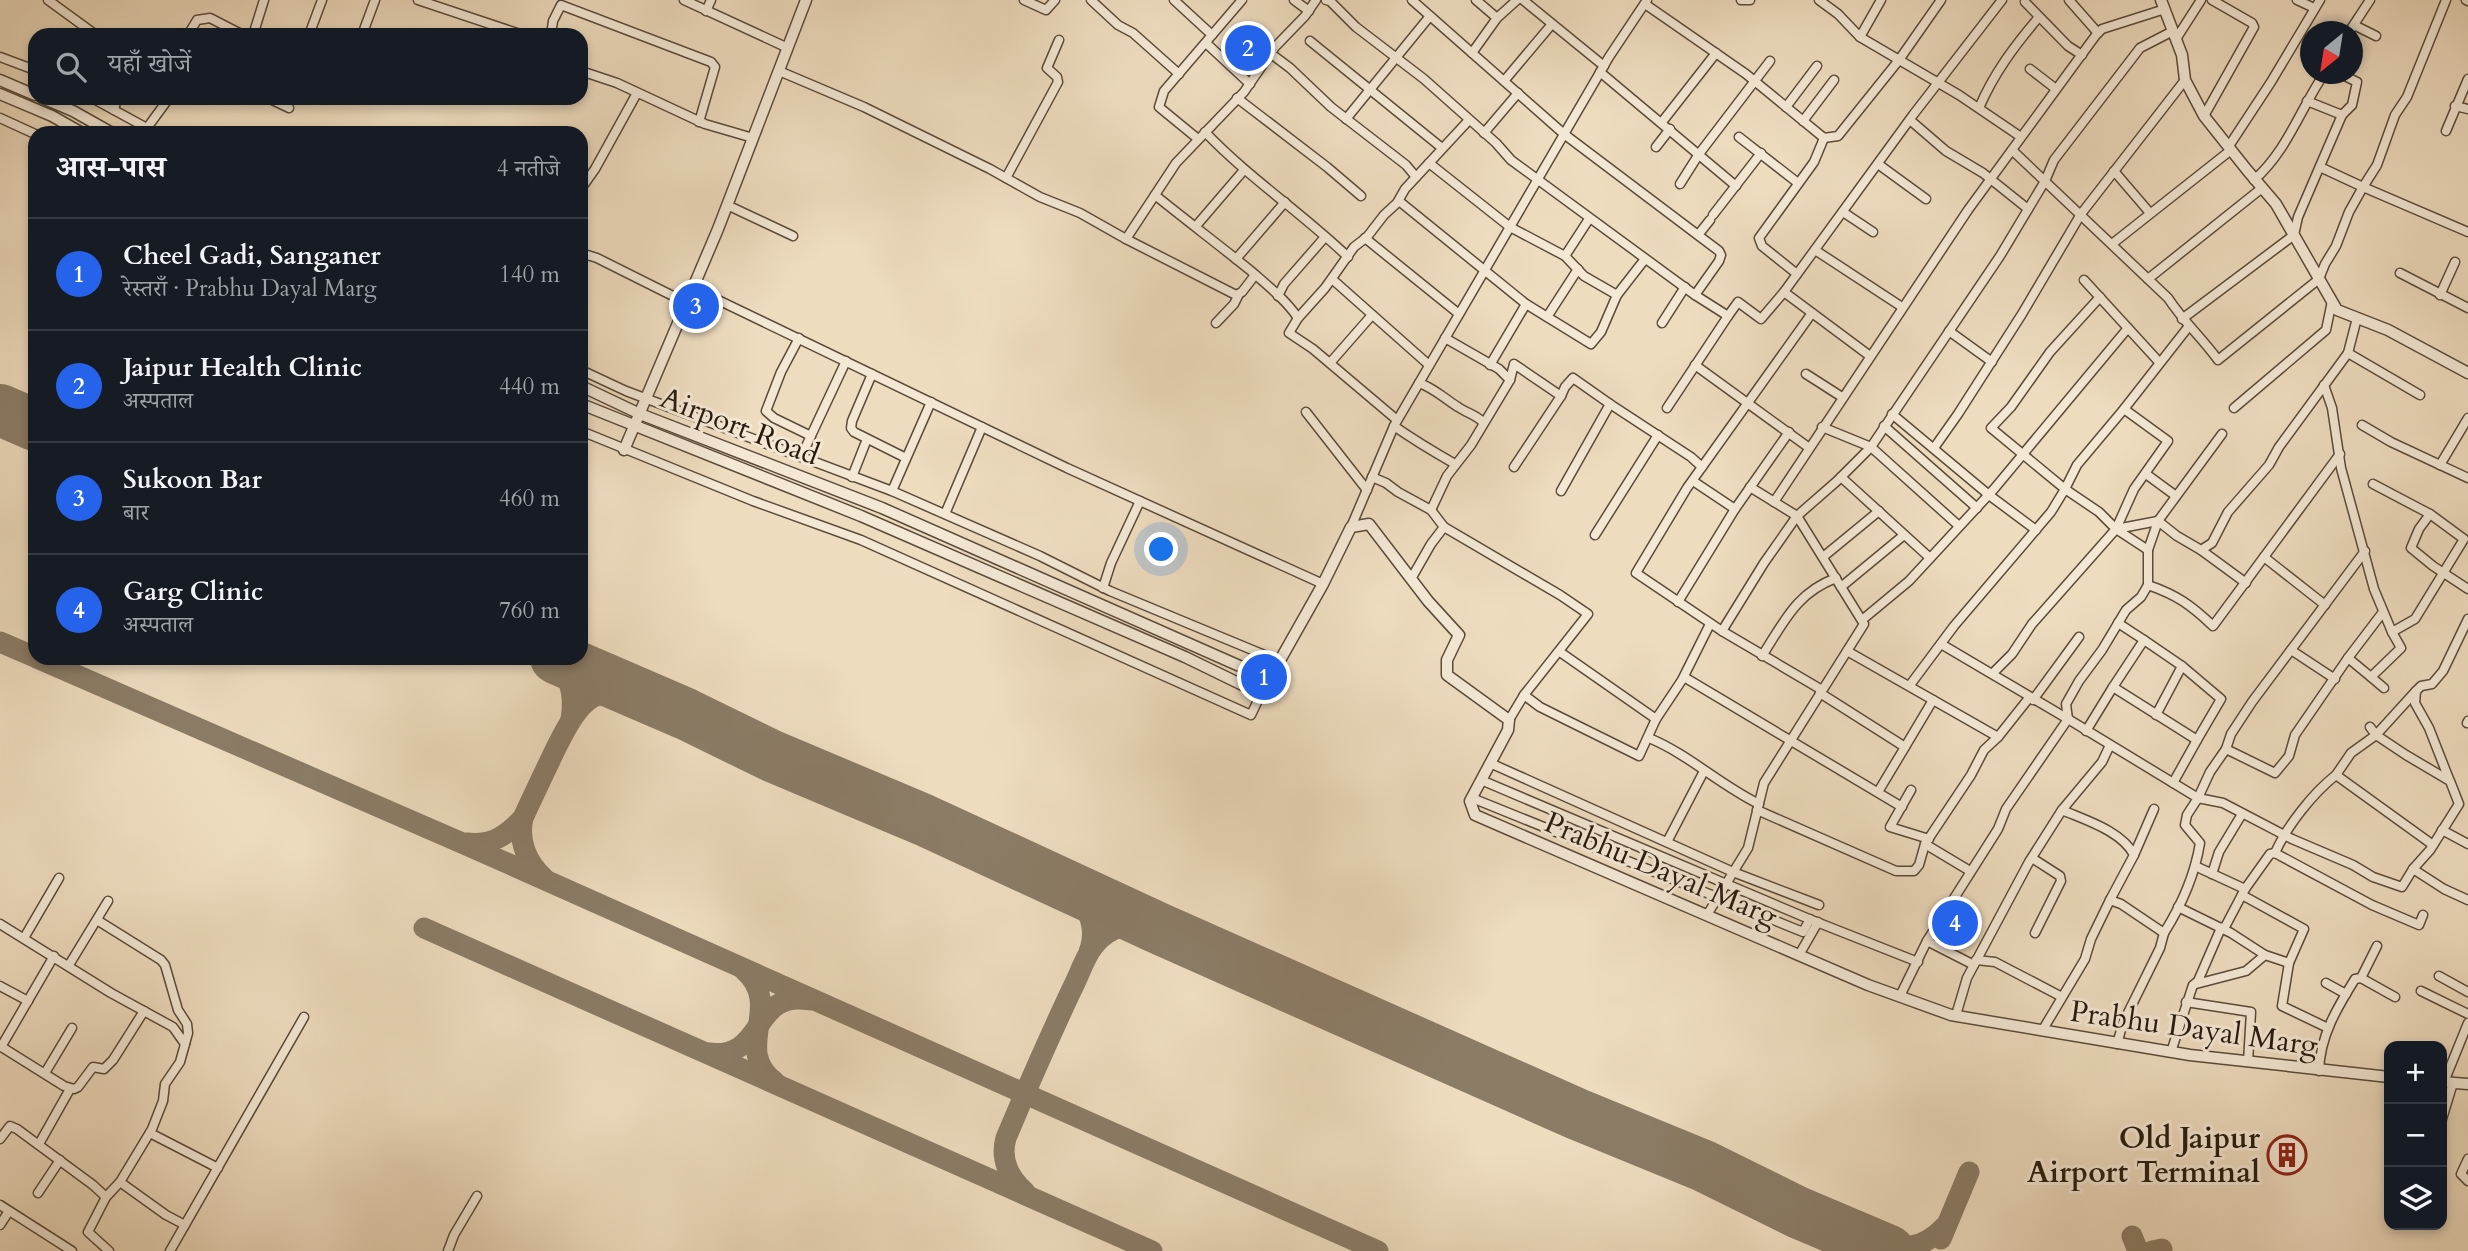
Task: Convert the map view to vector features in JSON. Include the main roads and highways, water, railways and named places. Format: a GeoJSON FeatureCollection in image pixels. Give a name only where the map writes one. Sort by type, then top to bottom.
{"type":"FeatureCollection","features":[{"type":"Feature","properties":{"kind":"place","name":"Jaipur Health Clinic"},"geometry":{"type":"Point","coordinates":[1248,48]}},
{"type":"Feature","properties":{"kind":"place","name":"Sukoon Bar"},"geometry":{"type":"Point","coordinates":[696,306]}},
{"type":"Feature","properties":{"kind":"place","name":"Cheel Gadi, Sanganer"},"geometry":{"type":"Point","coordinates":[1264,677]}},
{"type":"Feature","properties":{"kind":"place","name":"Garg Clinic"},"geometry":{"type":"Point","coordinates":[1955,923]}},
{"type":"Feature","properties":{"kind":"place","name":"Old Jaipur Airport Terminal"},"geometry":{"type":"Point","coordinates":[2287,1155]}}]}
